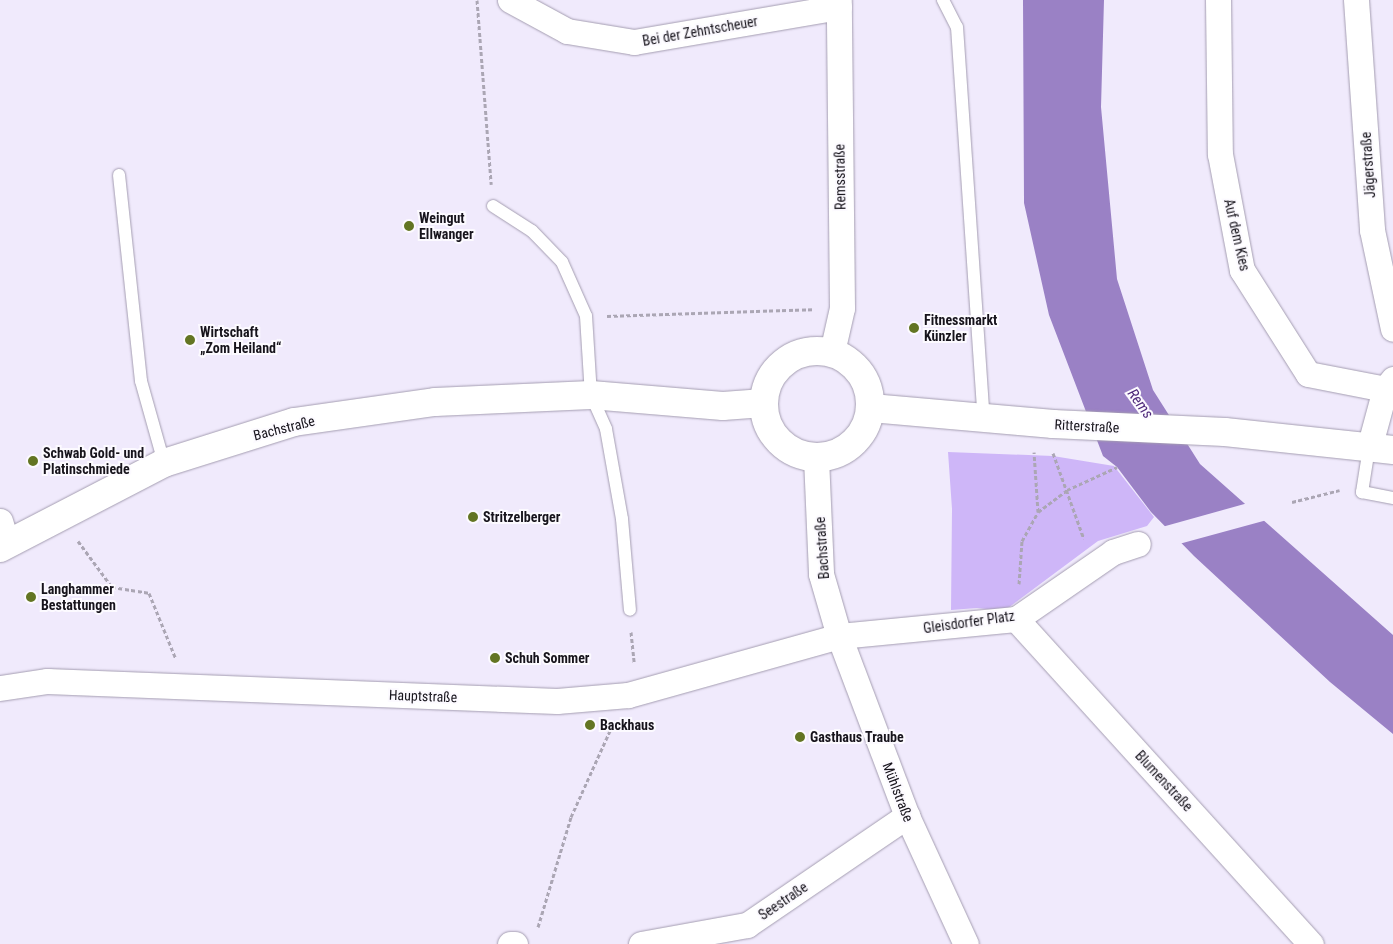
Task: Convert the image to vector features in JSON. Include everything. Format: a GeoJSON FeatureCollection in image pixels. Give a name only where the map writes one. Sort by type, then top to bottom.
{"type":"FeatureCollection","features":[{"type":"Feature","properties":{"kind":"main road"},"geometry":{"type":"LineString","coordinates":[[808,352],[832,352],[848,360],[861,373],[869,390],[871,408],[867,424],[853,444],[832,456],[816,458],[800,455],[773,435],[766,420],[764,403],[774,372],[785,361],[808,352]]}},
{"type":"Feature","properties":{"kind":"main road","name":"Bachstraße"},"geometry":{"type":"LineString","coordinates":[[2,538],[62,516],[164,464],[294,422],[435,402],[591,395],[723,406],[764,403]]}},
{"type":"Feature","properties":{"kind":"main road","name":"Ritterstraße"},"geometry":{"type":"LineString","coordinates":[[871,408],[984,419],[1053,435],[1225,432],[1381,449]]}},
{"type":"Feature","properties":{"kind":"street","name":"Bei der Zehntscheuer"},"geometry":{"type":"LineString","coordinates":[[510,0],[567,32],[634,42],[839,3]]}},
{"type":"Feature","properties":{"kind":"street","name":"Auf dem Kies"},"geometry":{"type":"LineString","coordinates":[[1218,0],[1220,154],[1242,270],[1308,374],[1389,384]]}},
{"type":"Feature","properties":{"kind":"street","name":"Jägerstraße"},"geometry":{"type":"LineString","coordinates":[[1356,0],[1372,230],[1393,329]]}},
{"type":"Feature","properties":{"kind":"street","name":"Remsstraße"},"geometry":{"type":"LineString","coordinates":[[832,352],[842,308],[839,3]]}},
{"type":"Feature","properties":{"kind":"street"},"geometry":{"type":"LineString","coordinates":[[1381,449],[1389,384]]}},
{"type":"Feature","properties":{"kind":"street","name":"Bachstraße"},"geometry":{"type":"LineString","coordinates":[[816,458],[821,574],[840,636]]}},
{"type":"Feature","properties":{"kind":"street","name":"Gleisdorfer Platz"},"geometry":{"type":"LineString","coordinates":[[840,636],[1016,619],[1113,552],[1138,544]]}},
{"type":"Feature","properties":{"kind":"street","name":"Blumenstraße"},"geometry":{"type":"LineString","coordinates":[[1016,619],[1311,944]]}},
{"type":"Feature","properties":{"kind":"street","name":"Hauptstraße"},"geometry":{"type":"LineString","coordinates":[[0,688],[47,681],[557,701],[628,695],[840,636]]}},
{"type":"Feature","properties":{"kind":"street","name":"Mühlstraße"},"geometry":{"type":"LineString","coordinates":[[840,636],[907,816],[966,944]]}},
{"type":"Feature","properties":{"kind":"street","name":"Seestraße"},"geometry":{"type":"LineString","coordinates":[[641,944],[747,925],[907,816]]}},
{"type":"Feature","properties":{"kind":"street"},"geometry":{"type":"LineString","coordinates":[[510,944],[525,939]]}},
{"type":"Feature","properties":{"kind":"lane"},"geometry":{"type":"LineString","coordinates":[[943,0],[957,27],[984,419]]}},
{"type":"Feature","properties":{"kind":"lane"},"geometry":{"type":"LineString","coordinates":[[119,175],[141,381],[164,464]]}},
{"type":"Feature","properties":{"kind":"lane"},"geometry":{"type":"LineString","coordinates":[[493,206],[532,231],[562,262],[586,316],[591,395],[606,429],[622,519],[630,610]]}},
{"type":"Feature","properties":{"kind":"lane"},"geometry":{"type":"LineString","coordinates":[[1381,449],[1362,492],[1393,498]]}},
{"type":"Feature","properties":{"kind":"path"},"geometry":{"type":"LineString","coordinates":[[477,0],[493,206]]}},
{"type":"Feature","properties":{"kind":"path"},"geometry":{"type":"LineString","coordinates":[[586,316],[842,308]]}},
{"type":"Feature","properties":{"kind":"path"},"geometry":{"type":"LineString","coordinates":[[1038,512],[1034,445],[1053,435],[1053,456],[1093,565]]}},
{"type":"Feature","properties":{"kind":"path"},"geometry":{"type":"LineString","coordinates":[[1016,619],[1022,541],[1038,512],[1067,490],[1117,467]]}},
{"type":"Feature","properties":{"kind":"path"},"geometry":{"type":"LineString","coordinates":[[1292,502],[1337,490],[1362,492]]}},
{"type":"Feature","properties":{"kind":"path"},"geometry":{"type":"LineString","coordinates":[[62,516],[112,587],[149,593],[176,661],[174,687]]}},
{"type":"Feature","properties":{"kind":"path"},"geometry":{"type":"LineString","coordinates":[[525,939],[571,817],[635,680],[630,610]]}},
{"type":"Feature","properties":{"kind":"shaded area"},"geometry":{"type":"Polygon","coordinates":[[[948,452],[1053,456],[1114,466],[1154,517],[1147,526],[1098,541],[1004,611],[977,608],[951,610],[952,509],[948,452]]]}},
{"type":"Feature","properties":{"kind":"water","name":"Rems"},"geometry":{"type":"Polygon","coordinates":[[[1023,0],[1104,0],[1101,107],[1117,279],[1153,390],[1200,464],[1393,635],[1393,734],[1330,682],[1194,556],[1151,512],[1117,467],[1103,456],[1049,315],[1024,203],[1023,0]]]}},
{"type":"Feature","properties":{"kind":"pier"},"geometry":{"type":"Polygon","coordinates":[[[1248,503],[1267,520],[1179,544],[1162,527],[1248,503]]]}},
{"type":"Feature","properties":{"kind":"place","name":"Weingut Ellwanger"},"geometry":{"type":"Point","coordinates":[409,226]}},
{"type":"Feature","properties":{"kind":"place","name":"Fitnessmarkt Künzler"},"geometry":{"type":"Point","coordinates":[914,328]}},
{"type":"Feature","properties":{"kind":"place","name":"Wirtschaft „Zom Heiland“"},"geometry":{"type":"Point","coordinates":[190,340]}},
{"type":"Feature","properties":{"kind":"place","name":"Schwab Gold- und Platinschmiede"},"geometry":{"type":"Point","coordinates":[33,461]}},
{"type":"Feature","properties":{"kind":"place","name":"Stritzelberger"},"geometry":{"type":"Point","coordinates":[473,517]}},
{"type":"Feature","properties":{"kind":"place","name":"Langhammer Bestattungen"},"geometry":{"type":"Point","coordinates":[31,597]}},
{"type":"Feature","properties":{"kind":"place","name":"Schuh Sommer"},"geometry":{"type":"Point","coordinates":[495,658]}},
{"type":"Feature","properties":{"kind":"place","name":"Backhaus"},"geometry":{"type":"Point","coordinates":[590,725]}},
{"type":"Feature","properties":{"kind":"place","name":"Gasthaus Traube"},"geometry":{"type":"Point","coordinates":[800,737]}}]}
